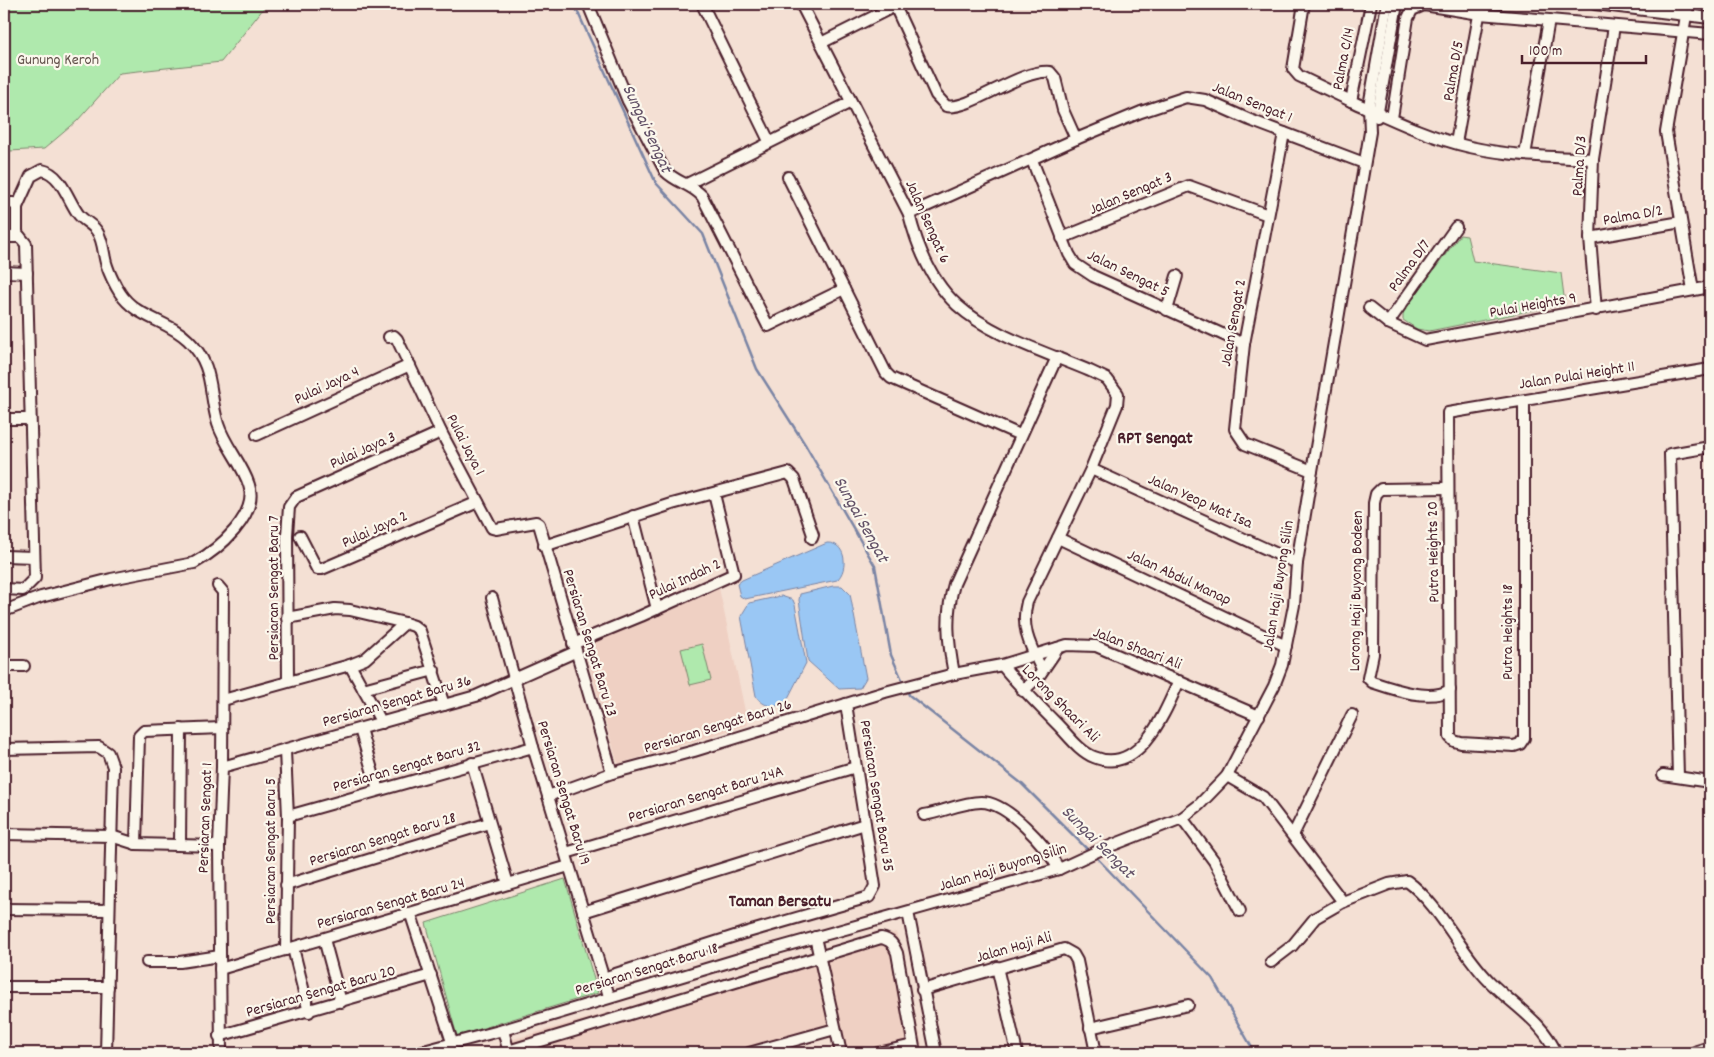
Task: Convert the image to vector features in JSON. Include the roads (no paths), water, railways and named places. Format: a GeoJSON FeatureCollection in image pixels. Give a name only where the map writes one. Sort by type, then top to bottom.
{"type":"FeatureCollection","features":[{"type":"Feature","properties":{"kind":"highway"},"geometry":{"type":"LineString","coordinates":[[1696,1053],[1710,1049]]}},
{"type":"Feature","properties":{"kind":"street"},"geometry":{"type":"LineString","coordinates":[[588,4],[628,102],[665,172],[672,179],[687,184],[702,196],[768,326],[844,289]]}},
{"type":"Feature","properties":{"kind":"street"},"geometry":{"type":"LineString","coordinates":[[702,4],[769,141]]}},
{"type":"Feature","properties":{"kind":"street","name":"Jalan Sengat 6"},"geometry":{"type":"LineString","coordinates":[[800,4],[909,214],[915,236],[925,258],[937,280],[956,304],[985,324],[1107,380],[1114,386],[1118,399],[1090,469]]}},
{"type":"Feature","properties":{"kind":"street"},"geometry":{"type":"LineString","coordinates":[[1304,4],[1293,69],[1299,76],[1351,101]]}},
{"type":"Feature","properties":{"kind":"street","name":"Palma C/14"},"geometry":{"type":"LineString","coordinates":[[1371,4],[1351,101],[1456,143],[1526,155],[1593,159]]}},
{"type":"Feature","properties":{"kind":"street"},"geometry":{"type":"LineString","coordinates":[[1370,132],[1369,109],[1387,4]]}},
{"type":"Feature","properties":{"kind":"street"},"geometry":{"type":"LineString","coordinates":[[1370,132],[1380,113],[1393,19],[1397,4]]}},
{"type":"Feature","properties":{"kind":"street"},"geometry":{"type":"LineString","coordinates":[[1596,4],[1710,18]]}},
{"type":"Feature","properties":{"kind":"street"},"geometry":{"type":"LineString","coordinates":[[1688,4],[1666,132],[1693,290]]}},
{"type":"Feature","properties":{"kind":"street"},"geometry":{"type":"LineString","coordinates":[[1696,4],[1710,6]]}},
{"type":"Feature","properties":{"kind":"street"},"geometry":{"type":"LineString","coordinates":[[1392,118],[1408,18],[1412,10],[1424,5],[1480,9],[1548,20],[1710,34]]}},
{"type":"Feature","properties":{"kind":"street"},"geometry":{"type":"LineString","coordinates":[[821,43],[895,6],[936,95],[946,106],[958,106],[1012,82],[1043,71],[1050,72],[1055,78],[1063,110],[1076,139]]}},
{"type":"Feature","properties":{"kind":"street","name":"Palma D/5"},"geometry":{"type":"LineString","coordinates":[[1456,143],[1480,9]]}},
{"type":"Feature","properties":{"kind":"street"},"geometry":{"type":"LineString","coordinates":[[1526,155],[1548,20]]}},
{"type":"Feature","properties":{"kind":"street","name":"Palma D/3"},"geometry":{"type":"LineString","coordinates":[[1596,310],[1590,238],[1593,159],[1614,26]]}},
{"type":"Feature","properties":{"kind":"street","name":"Jalan Sengat 1"},"geometry":{"type":"LineString","coordinates":[[909,214],[1076,139],[1141,112],[1186,97],[1205,100],[1284,133],[1364,163]]}},
{"type":"Feature","properties":{"kind":"street"},"geometry":{"type":"LineString","coordinates":[[687,184],[769,141],[851,102]]}},
{"type":"Feature","properties":{"kind":"street","name":"Jalan Haji Buyong Silin"},"geometry":{"type":"LineString","coordinates":[[887,916],[908,912],[1078,862],[1100,850],[1182,818],[1198,805],[1226,776],[1274,686],[1286,646],[1294,605],[1298,563],[1312,471],[1370,132]]}},
{"type":"Feature","properties":{"kind":"street","name":"Jalan Sengat 2"},"geometry":{"type":"LineString","coordinates":[[1284,133],[1244,344],[1234,421],[1237,435],[1245,444],[1312,471]]}},
{"type":"Feature","properties":{"kind":"street","name":"Jalan Sengat 5"},"geometry":{"type":"LineString","coordinates":[[1032,160],[1062,238],[1075,264],[1084,271],[1244,344]]}},
{"type":"Feature","properties":{"kind":"street"},"geometry":{"type":"LineString","coordinates":[[4,589],[24,590],[35,578],[26,244],[17,232],[17,207],[22,200],[30,176],[42,170],[53,174],[75,210],[83,220],[95,227],[100,235],[107,266],[127,302],[138,311],[173,328],[195,347],[210,372],[219,426],[250,486],[251,502],[243,519],[229,537],[194,563],[110,579],[41,597],[4,611]]}},
{"type":"Feature","properties":{"kind":"street"},"geometry":{"type":"LineString","coordinates":[[788,177],[886,373],[891,378],[1020,435]]}},
{"type":"Feature","properties":{"kind":"street","name":"Jalan Sengat 3"},"geometry":{"type":"LineString","coordinates":[[1062,238],[1189,186],[1268,215]]}},
{"type":"Feature","properties":{"kind":"street"},"geometry":{"type":"LineString","coordinates":[[4,203],[13,203],[17,207]]}},
{"type":"Feature","properties":{"kind":"street","name":"Palma D/2"},"geometry":{"type":"LineString","coordinates":[[1590,238],[1681,222]]}},
{"type":"Feature","properties":{"kind":"street","name":"Palma D/7"},"geometry":{"type":"LineString","coordinates":[[1388,323],[1456,227]]}},
{"type":"Feature","properties":{"kind":"street"},"geometry":{"type":"LineString","coordinates":[[4,237],[20,237]]}},
{"type":"Feature","properties":{"kind":"street"},"geometry":{"type":"LineString","coordinates":[[4,272],[27,273]]}},
{"type":"Feature","properties":{"kind":"street"},"geometry":{"type":"LineString","coordinates":[[1167,310],[1177,276]]}},
{"type":"Feature","properties":{"kind":"street","name":"Pulai Heights 9"},"geometry":{"type":"LineString","coordinates":[[1369,308],[1388,323],[1425,340],[1596,310],[1710,287]]}},
{"type":"Feature","properties":{"kind":"street","name":"Pulai Jaya 1"},"geometry":{"type":"LineString","coordinates":[[389,338],[394,336],[397,339],[441,432],[494,529],[538,522]]}},
{"type":"Feature","properties":{"kind":"street"},"geometry":{"type":"LineString","coordinates":[[954,674],[948,642],[948,602],[954,584],[1020,435],[1057,356]]}},
{"type":"Feature","properties":{"kind":"street","name":"Pulai Jaya 4"},"geometry":{"type":"LineString","coordinates":[[257,434],[410,365]]}},
{"type":"Feature","properties":{"kind":"street","name":"Jalan Pulai Height 11"},"geometry":{"type":"LineString","coordinates":[[1448,413],[1710,369]]}},
{"type":"Feature","properties":{"kind":"street","name":"Putra Heights 18"},"geometry":{"type":"LineString","coordinates":[[1450,690],[1450,737],[1454,741],[1514,746],[1520,744],[1524,738],[1524,400]]}},
{"type":"Feature","properties":{"kind":"street","name":"Putra Heights 20"},"geometry":{"type":"LineString","coordinates":[[1448,413],[1450,690]]}},
{"type":"Feature","properties":{"kind":"street"},"geometry":{"type":"LineString","coordinates":[[4,419],[30,419]]}},
{"type":"Feature","properties":{"kind":"street","name":"Pulai Jaya 3"},"geometry":{"type":"LineString","coordinates":[[296,497],[441,432]]}},
{"type":"Feature","properties":{"kind":"street"},"geometry":{"type":"LineString","coordinates":[[1678,777],[1670,454],[1710,447]]}},
{"type":"Feature","properties":{"kind":"street"},"geometry":{"type":"LineString","coordinates":[[1042,670],[1025,631],[1025,609],[1029,595],[1090,469]]}},
{"type":"Feature","properties":{"kind":"street","name":"Jalan Yeop Mat Isa"},"geometry":{"type":"LineString","coordinates":[[1090,469],[1298,563]]}},
{"type":"Feature","properties":{"kind":"street"},"geometry":{"type":"LineString","coordinates":[[544,546],[633,516],[788,473],[794,479],[813,535],[812,538]]}},
{"type":"Feature","properties":{"kind":"street","name":"Lorong Haji Buyong Bodeen"},"geometry":{"type":"LineString","coordinates":[[1448,488],[1382,489],[1376,494],[1374,503],[1372,654],[1368,678],[1372,682],[1411,694],[1440,694],[1450,690]]}},
{"type":"Feature","properties":{"kind":"street","name":"Pulai Indah 2"},"geometry":{"type":"LineString","coordinates":[[574,648],[734,574],[714,494]]}},
{"type":"Feature","properties":{"kind":"street","name":"Persiaran Sengat Baru 7"},"geometry":{"type":"LineString","coordinates":[[288,682],[287,535],[289,507],[296,497]]}},
{"type":"Feature","properties":{"kind":"street","name":"Pulai Jaya 2"},"geometry":{"type":"LineString","coordinates":[[300,536],[317,569],[322,570],[478,502]]}},
{"type":"Feature","properties":{"kind":"street"},"geometry":{"type":"LineString","coordinates":[[633,516],[657,609]]}},
{"type":"Feature","properties":{"kind":"street","name":"Persiaran Sengat Baru 23"},"geometry":{"type":"LineString","coordinates":[[538,522],[612,773]]}},
{"type":"Feature","properties":{"kind":"street","name":"Jalan Abdul Manap"},"geometry":{"type":"LineString","coordinates":[[1058,538],[1286,646]]}},
{"type":"Feature","properties":{"kind":"street"},"geometry":{"type":"LineString","coordinates":[[4,556],[34,557]]}},
{"type":"Feature","properties":{"kind":"street","name":"Persiaran Sengat 1"},"geometry":{"type":"LineString","coordinates":[[218,586],[223,592],[222,767],[218,846],[219,1036],[221,1053]]}},
{"type":"Feature","properties":{"kind":"street","name":"Persiaran Sengat Baru 19"},"geometry":{"type":"LineString","coordinates":[[492,598],[548,796],[609,996]]}},
{"type":"Feature","properties":{"kind":"street"},"geometry":{"type":"LineString","coordinates":[[287,618],[335,609],[350,610],[414,626],[420,631],[444,705]]}},
{"type":"Feature","properties":{"kind":"street"},"geometry":{"type":"LineString","coordinates":[[222,700],[350,666],[365,659],[405,623]]}},
{"type":"Feature","properties":{"kind":"street","name":"Jalan Shaari Ali"},"geometry":{"type":"LineString","coordinates":[[954,674],[1002,665],[1034,654],[1075,644],[1096,646],[1258,716]]}},
{"type":"Feature","properties":{"kind":"street","name":"Persiaran Sengat Baru 36"},"geometry":{"type":"LineString","coordinates":[[222,767],[285,751],[444,705],[515,680],[526,672],[574,648]]}},
{"type":"Feature","properties":{"kind":"street"},"geometry":{"type":"LineString","coordinates":[[1023,691],[1058,648]]}},
{"type":"Feature","properties":{"kind":"street","name":"Lorong Shaari Ali"},"geometry":{"type":"LineString","coordinates":[[1002,665],[1023,691],[1084,751],[1093,757],[1113,760],[1138,750],[1148,739],[1168,706],[1179,681]]}},
{"type":"Feature","properties":{"kind":"street"},"geometry":{"type":"LineString","coordinates":[[4,666],[24,666]]}},
{"type":"Feature","properties":{"kind":"street"},"geometry":{"type":"LineString","coordinates":[[350,666],[382,723]]}},
{"type":"Feature","properties":{"kind":"street"},"geometry":{"type":"LineString","coordinates":[[363,689],[434,670]]}},
{"type":"Feature","properties":{"kind":"street","name":"Persiaran Sengat Baru 26"},"geometry":{"type":"LineString","coordinates":[[548,796],[612,773],[694,751],[846,704],[954,674]]}},
{"type":"Feature","properties":{"kind":"street","name":"Persiaran Sengat Baru 35"},"geometry":{"type":"LineString","coordinates":[[603,978],[741,934],[869,897],[873,893],[876,886],[846,704]]}},
{"type":"Feature","properties":{"kind":"street"},"geometry":{"type":"LineString","coordinates":[[1293,836],[1352,715]]}},
{"type":"Feature","properties":{"kind":"street"},"geometry":{"type":"LineString","coordinates":[[136,844],[139,736],[144,732],[222,728]]}},
{"type":"Feature","properties":{"kind":"street"},"geometry":{"type":"LineString","coordinates":[[180,845],[181,729]]}},
{"type":"Feature","properties":{"kind":"street"},"geometry":{"type":"LineString","coordinates":[[360,729],[378,790]]}},
{"type":"Feature","properties":{"kind":"street","name":"Persiaran Sengat Baru 32"},"geometry":{"type":"LineString","coordinates":[[288,816],[534,746]]}},
{"type":"Feature","properties":{"kind":"street"},"geometry":{"type":"LineString","coordinates":[[4,749],[99,747],[108,753],[113,767],[106,1053]]}},
{"type":"Feature","properties":{"kind":"street","name":"Persiaran Sengat Baru 5"},"geometry":{"type":"LineString","coordinates":[[285,751],[288,816],[286,885],[289,949],[309,1012]]}},
{"type":"Feature","properties":{"kind":"street"},"geometry":{"type":"LineString","coordinates":[[472,763],[508,884]]}},
{"type":"Feature","properties":{"kind":"street","name":"Persiaran Sengat Baru 24A"},"geometry":{"type":"LineString","coordinates":[[566,853],[856,767]]}},
{"type":"Feature","properties":{"kind":"street"},"geometry":{"type":"LineString","coordinates":[[1663,775],[1710,782]]}},
{"type":"Feature","properties":{"kind":"street"},"geometry":{"type":"LineString","coordinates":[[1226,776],[1263,797],[1343,902]]}},
{"type":"Feature","properties":{"kind":"street"},"geometry":{"type":"LineString","coordinates":[[924,815],[979,802],[992,803],[1030,832],[1050,853],[1059,869]]}},
{"type":"Feature","properties":{"kind":"street"},"geometry":{"type":"LineString","coordinates":[[1182,818],[1214,861],[1240,911]]}},
{"type":"Feature","properties":{"kind":"street","name":"Persiaran Sengat Baru 28"},"geometry":{"type":"LineString","coordinates":[[286,885],[489,823]]}},
{"type":"Feature","properties":{"kind":"street"},"geometry":{"type":"LineString","coordinates":[[583,912],[865,824]]}},
{"type":"Feature","properties":{"kind":"street"},"geometry":{"type":"LineString","coordinates":[[4,834],[111,836],[136,844],[218,846]]}},
{"type":"Feature","properties":{"kind":"street","name":"Persiaran Sengat Baru 24"},"geometry":{"type":"LineString","coordinates":[[220,969],[569,866]]}},
{"type":"Feature","properties":{"kind":"street"},"geometry":{"type":"LineString","coordinates":[[1271,962],[1292,946],[1315,918],[1343,902],[1389,884],[1407,881],[1430,904],[1461,948],[1489,982],[1532,1019],[1556,1053]]}},
{"type":"Feature","properties":{"kind":"street"},"geometry":{"type":"LineString","coordinates":[[4,909],[109,910]]}},
{"type":"Feature","properties":{"kind":"street"},"geometry":{"type":"LineString","coordinates":[[908,912],[936,1053]]}},
{"type":"Feature","properties":{"kind":"street"},"geometry":{"type":"LineString","coordinates":[[411,914],[452,1042]]}},
{"type":"Feature","properties":{"kind":"street","name":"Persiaran Sengat Baru 18"},"geometry":{"type":"LineString","coordinates":[[416,1053],[502,1030],[609,996],[887,916]]}},
{"type":"Feature","properties":{"kind":"street"},"geometry":{"type":"LineString","coordinates":[[815,937],[841,1053]]}},
{"type":"Feature","properties":{"kind":"street"},"geometry":{"type":"LineString","coordinates":[[324,939],[341,1002]]}},
{"type":"Feature","properties":{"kind":"street"},"geometry":{"type":"LineString","coordinates":[[502,1030],[509,1052],[874,939],[888,940],[893,944],[897,953],[914,1049],[878,1053]]}},
{"type":"Feature","properties":{"kind":"street","name":"Jalan Haji Ali"},"geometry":{"type":"LineString","coordinates":[[922,990],[1033,956],[1064,949],[1068,950],[1077,961],[1096,1053]]}},
{"type":"Feature","properties":{"kind":"street"},"geometry":{"type":"LineString","coordinates":[[147,962],[180,962],[220,956]]}},
{"type":"Feature","properties":{"kind":"street"},"geometry":{"type":"LineString","coordinates":[[997,968],[1018,1053]]}},
{"type":"Feature","properties":{"kind":"street","name":"Persiaran Sengat Baru 20"},"geometry":{"type":"LineString","coordinates":[[219,1036],[309,1012],[431,975]]}},
{"type":"Feature","properties":{"kind":"street"},"geometry":{"type":"LineString","coordinates":[[4,987],[108,987]]}},
{"type":"Feature","properties":{"kind":"street"},"geometry":{"type":"LineString","coordinates":[[1090,1028],[1188,1004]]}},
{"type":"Feature","properties":{"kind":"street"},"geometry":{"type":"LineString","coordinates":[[749,1053],[767,1051],[835,1029]]}},
{"type":"Feature","properties":{"kind":"water"},"geometry":{"type":"Polygon","coordinates":[[[827,543],[838,547],[844,557],[843,569],[837,580],[745,599],[740,596],[737,584],[742,580],[827,543]]]}},
{"type":"Feature","properties":{"kind":"water"},"geometry":{"type":"Polygon","coordinates":[[[833,586],[842,586],[850,594],[866,678],[860,688],[839,689],[808,661],[799,600],[800,594],[833,586]]]}},
{"type":"Feature","properties":{"kind":"water"},"geometry":{"type":"Polygon","coordinates":[[[781,596],[793,600],[795,605],[806,663],[787,700],[779,705],[770,706],[762,703],[756,696],[741,616],[749,603],[781,596]]]}},
{"type":"Feature","properties":{"kind":"waterway","name":"Sungai Sengat"},"geometry":{"type":"LineString","coordinates":[[574,4],[656,183],[703,234],[757,369],[806,446],[875,566],[891,655],[904,684]]}},
{"type":"Feature","properties":{"kind":"waterway","name":"Sungai Sengat"},"geometry":{"type":"LineString","coordinates":[[907,689],[909,695],[1021,783],[1089,851]]}},
{"type":"Feature","properties":{"kind":"waterway","name":"Sungai Sengat"},"geometry":{"type":"LineString","coordinates":[[1095,856],[1212,978],[1255,1053]]}},
{"type":"Feature","properties":{"kind":"district","name":"RPT Sengat"},"geometry":{"type":"Point","coordinates":[1155,439]}},
{"type":"Feature","properties":{"kind":"district","name":"Taman Bersatu"},"geometry":{"type":"Point","coordinates":[780,902]}},
{"type":"Feature","properties":{"kind":"park label","name":"Gunung Keroh"},"geometry":{"type":"Point","coordinates":[58,60]}}]}
